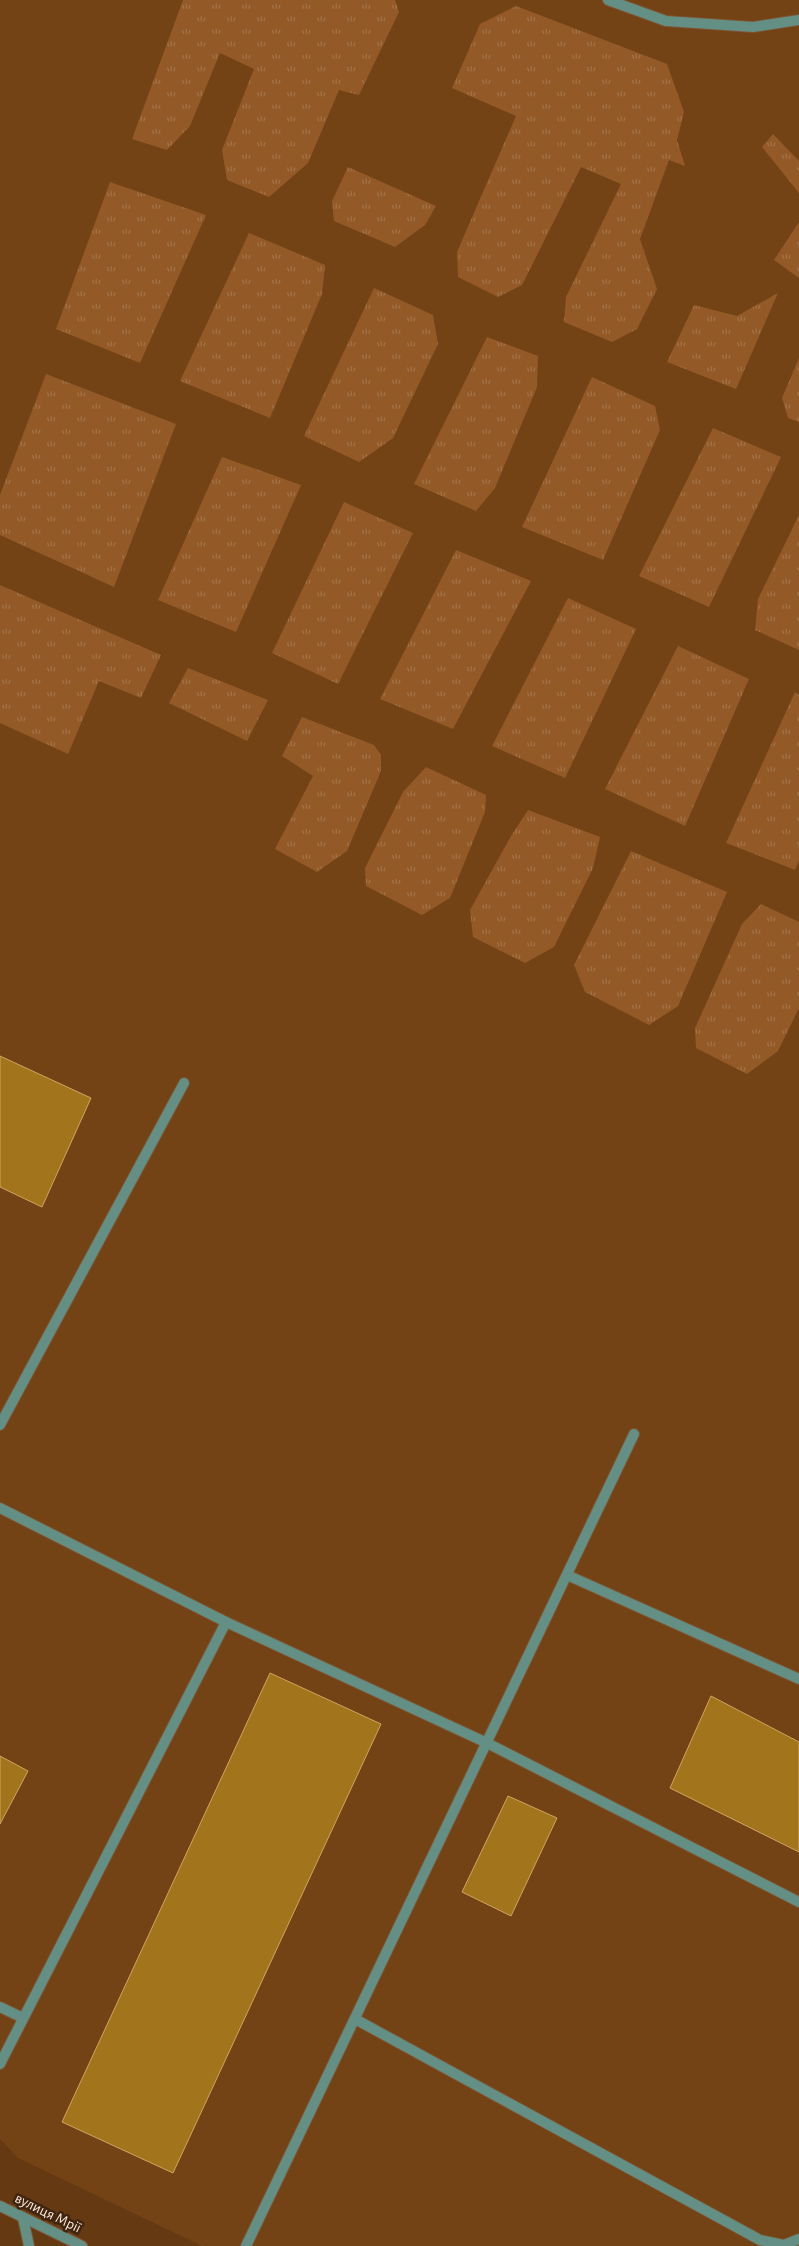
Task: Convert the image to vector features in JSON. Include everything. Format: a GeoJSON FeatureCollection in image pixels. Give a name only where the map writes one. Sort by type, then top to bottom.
{"type":"FeatureCollection","features":[{"type":"Feature","properties":{"kind":"street"},"geometry":{"type":"LineString","coordinates":[[608,0],[666,21],[753,27],[799,20]]}},
{"type":"Feature","properties":{"kind":"street"},"geometry":{"type":"LineString","coordinates":[[0,1424],[184,1083]]}},
{"type":"Feature","properties":{"kind":"street"},"geometry":{"type":"LineString","coordinates":[[246,2246],[634,1434]]}},
{"type":"Feature","properties":{"kind":"street"},"geometry":{"type":"LineString","coordinates":[[0,1508],[226,1622],[487,1743],[799,1902]]}},
{"type":"Feature","properties":{"kind":"street"},"geometry":{"type":"LineString","coordinates":[[567,1575],[799,1679]]}},
{"type":"Feature","properties":{"kind":"street"},"geometry":{"type":"LineString","coordinates":[[0,2064],[226,1622]]}},
{"type":"Feature","properties":{"kind":"street"},"geometry":{"type":"LineString","coordinates":[[0,2007],[24,2018]]}},
{"type":"Feature","properties":{"kind":"street"},"geometry":{"type":"LineString","coordinates":[[355,2019],[760,2240],[784,2245],[799,2239]]}},
{"type":"Feature","properties":{"kind":"street","name":"вулиця Мрії"},"geometry":{"type":"LineString","coordinates":[[0,2206],[82,2246]]}},
{"type":"Feature","properties":{"kind":"street"},"geometry":{"type":"LineString","coordinates":[[24,2218],[29,2246]]}},
{"type":"Feature","properties":{"kind":"shaded area"},"geometry":{"type":"Polygon","coordinates":[[[0,0],[799,0],[799,2246],[202,2246],[18,2158],[0,2139],[0,0]]]}},
{"type":"Feature","properties":{"kind":"green space"},"geometry":{"type":"Polygon","coordinates":[[[183,0],[395,0],[399,12],[359,95],[339,90],[308,163],[269,197],[227,180],[222,150],[254,69],[220,53],[190,126],[167,150],[132,139],[183,0]]]}},
{"type":"Feature","properties":{"kind":"green space"},"geometry":{"type":"Polygon","coordinates":[[[516,6],[667,64],[684,112],[677,140],[685,166],[669,160],[640,239],[657,289],[637,329],[612,342],[564,322],[566,297],[621,184],[581,167],[522,285],[498,297],[458,277],[457,252],[516,116],[452,88],[480,24],[516,6]]]}},
{"type":"Feature","properties":{"kind":"green space"},"geometry":{"type":"Polygon","coordinates":[[[773,134],[799,161],[799,193],[762,147],[773,134]]]}},
{"type":"Feature","properties":{"kind":"green space"},"geometry":{"type":"Polygon","coordinates":[[[348,167],[436,206],[425,225],[395,247],[334,221],[332,201],[348,167]]]}},
{"type":"Feature","properties":{"kind":"green space"},"geometry":{"type":"Polygon","coordinates":[[[110,182],[206,215],[140,363],[56,329],[110,182]]]}},
{"type":"Feature","properties":{"kind":"green space"},"geometry":{"type":"Polygon","coordinates":[[[799,222],[799,278],[774,260],[799,222]]]}},
{"type":"Feature","properties":{"kind":"green space"},"geometry":{"type":"Polygon","coordinates":[[[249,233],[325,265],[322,294],[270,418],[180,381],[249,233]]]}},
{"type":"Feature","properties":{"kind":"green space"},"geometry":{"type":"Polygon","coordinates":[[[374,288],[433,315],[438,344],[393,438],[359,462],[304,436],[374,288]]]}},
{"type":"Feature","properties":{"kind":"green space"},"geometry":{"type":"Polygon","coordinates":[[[778,293],[736,389],[667,362],[694,305],[737,316],[778,293]]]}},
{"type":"Feature","properties":{"kind":"green space"},"geometry":{"type":"Polygon","coordinates":[[[487,337],[538,356],[537,387],[495,488],[476,511],[414,484],[487,337]]]}},
{"type":"Feature","properties":{"kind":"green space"},"geometry":{"type":"Polygon","coordinates":[[[799,358],[799,422],[788,418],[782,398],[799,358]]]}},
{"type":"Feature","properties":{"kind":"green space"},"geometry":{"type":"Polygon","coordinates":[[[46,374],[176,424],[114,587],[0,535],[0,495],[46,374]]]}},
{"type":"Feature","properties":{"kind":"green space"},"geometry":{"type":"Polygon","coordinates":[[[592,377],[655,406],[660,430],[603,560],[522,527],[592,377]]]}},
{"type":"Feature","properties":{"kind":"green space"},"geometry":{"type":"Polygon","coordinates":[[[713,428],[781,457],[709,607],[639,576],[713,428]]]}},
{"type":"Feature","properties":{"kind":"green space"},"geometry":{"type":"Polygon","coordinates":[[[222,457],[301,485],[236,632],[158,600],[222,457]]]}},
{"type":"Feature","properties":{"kind":"green space"},"geometry":{"type":"Polygon","coordinates":[[[344,502],[413,533],[338,684],[272,653],[344,502]]]}},
{"type":"Feature","properties":{"kind":"green space"},"geometry":{"type":"Polygon","coordinates":[[[799,515],[799,650],[755,630],[758,599],[799,515]]]}},
{"type":"Feature","properties":{"kind":"green space"},"geometry":{"type":"Polygon","coordinates":[[[456,550],[531,581],[453,729],[380,699],[456,550]]]}},
{"type":"Feature","properties":{"kind":"green space"},"geometry":{"type":"Polygon","coordinates":[[[0,585],[161,655],[141,698],[99,681],[68,754],[0,723],[0,585]]]}},
{"type":"Feature","properties":{"kind":"green space"},"geometry":{"type":"Polygon","coordinates":[[[568,598],[636,629],[565,778],[492,746],[568,598]]]}},
{"type":"Feature","properties":{"kind":"green space"},"geometry":{"type":"Polygon","coordinates":[[[678,646],[749,679],[685,826],[605,789],[678,646]]]}},
{"type":"Feature","properties":{"kind":"green space"},"geometry":{"type":"Polygon","coordinates":[[[188,668],[268,700],[247,741],[169,703],[188,668]]]}},
{"type":"Feature","properties":{"kind":"green space"},"geometry":{"type":"Polygon","coordinates":[[[795,692],[799,695],[799,860],[795,870],[726,843],[795,692]]]}},
{"type":"Feature","properties":{"kind":"green space"},"geometry":{"type":"Polygon","coordinates":[[[302,717],[374,745],[381,755],[381,771],[347,851],[317,872],[275,849],[313,776],[282,756],[302,717]]]}},
{"type":"Feature","properties":{"kind":"green space"},"geometry":{"type":"Polygon","coordinates":[[[426,767],[486,795],[485,812],[450,898],[422,915],[366,886],[365,868],[403,792],[426,767]]]}},
{"type":"Feature","properties":{"kind":"green space"},"geometry":{"type":"Polygon","coordinates":[[[528,810],[600,837],[593,868],[554,947],[525,963],[473,937],[470,910],[511,836],[528,810]]]}},
{"type":"Feature","properties":{"kind":"green space"},"geometry":{"type":"Polygon","coordinates":[[[631,851],[727,892],[678,1006],[649,1025],[585,992],[574,965],[631,851]]]}},
{"type":"Feature","properties":{"kind":"green space"},"geometry":{"type":"Polygon","coordinates":[[[761,904],[799,922],[799,1008],[778,1051],[747,1074],[696,1048],[695,1028],[742,924],[761,904]]]}},
{"type":"Feature","properties":{"kind":"building"},"geometry":{"type":"Polygon","coordinates":[[[0,1056],[91,1098],[42,1207],[0,1187],[0,1056]]]}},
{"type":"Feature","properties":{"kind":"building"},"geometry":{"type":"Polygon","coordinates":[[[270,1673],[381,1724],[173,2173],[62,2122],[270,1673]]]}},
{"type":"Feature","properties":{"kind":"building"},"geometry":{"type":"Polygon","coordinates":[[[711,1696],[799,1742],[799,1852],[670,1788],[711,1696]]]}},
{"type":"Feature","properties":{"kind":"building"},"geometry":{"type":"Polygon","coordinates":[[[0,1756],[28,1771],[0,1824],[0,1756]]]}},
{"type":"Feature","properties":{"kind":"building"},"geometry":{"type":"Polygon","coordinates":[[[508,1796],[557,1818],[511,1916],[462,1892],[508,1796]]]}}]}
